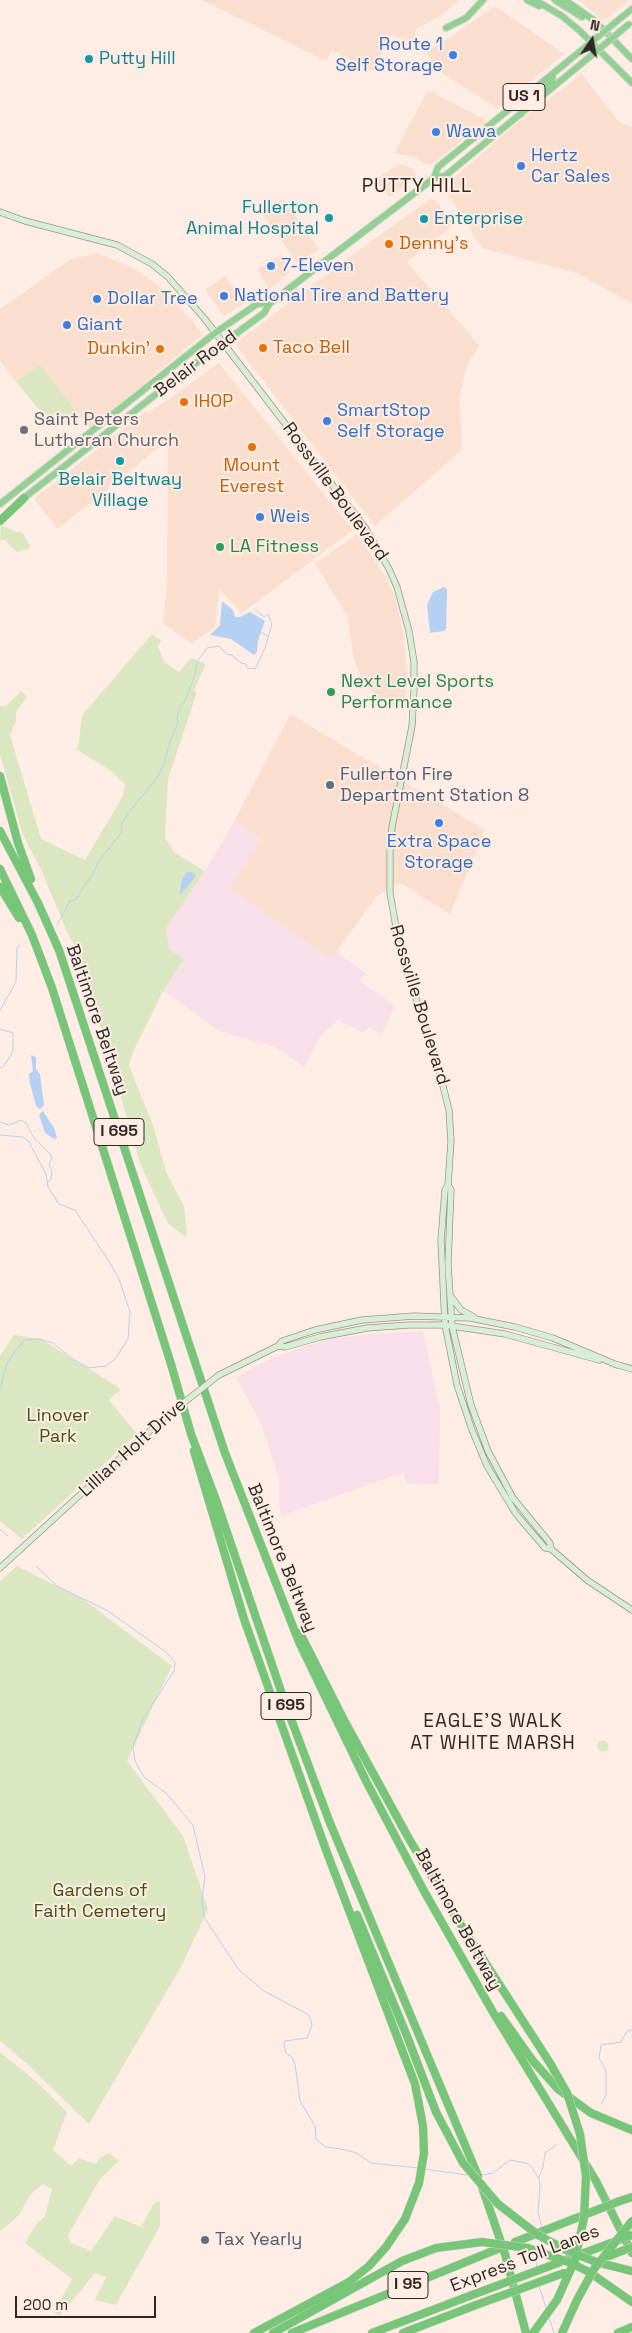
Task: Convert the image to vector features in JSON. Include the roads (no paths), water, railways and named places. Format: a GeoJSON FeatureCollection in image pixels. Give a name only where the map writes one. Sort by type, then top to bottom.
{"type":"FeatureCollection","features":[{"type":"Feature","properties":{"kind":"highway"},"geometry":{"type":"LineString","coordinates":[[446,28],[466,18],[482,0]]}},
{"type":"Feature","properties":{"kind":"highway"},"geometry":{"type":"LineString","coordinates":[[526,0],[576,27]]}},
{"type":"Feature","properties":{"kind":"highway"},"geometry":{"type":"LineString","coordinates":[[535,0],[576,27],[632,83]]}},
{"type":"Feature","properties":{"kind":"highway"},"geometry":{"type":"LineString","coordinates":[[555,0],[604,31]]}},
{"type":"Feature","properties":{"kind":"highway"},"geometry":{"type":"LineString","coordinates":[[565,0],[595,21]]}},
{"type":"Feature","properties":{"kind":"highway"},"geometry":{"type":"LineString","coordinates":[[572,0],[588,13],[632,60]]}},
{"type":"Feature","properties":{"kind":"highway","name":"Belair Road"},"geometry":{"type":"LineString","coordinates":[[434,178],[438,167],[632,9]]}},
{"type":"Feature","properties":{"kind":"highway","name":"Belair Road"},"geometry":{"type":"LineString","coordinates":[[0,516],[264,313],[270,303],[434,178],[445,176],[631,23]]}},
{"type":"Feature","properties":{"kind":"highway"},"geometry":{"type":"LineString","coordinates":[[521,114],[523,105],[552,81],[553,74]]}},
{"type":"Feature","properties":{"kind":"highway","name":"Belair Road"},"geometry":{"type":"LineString","coordinates":[[0,504],[215,333],[257,304],[270,303]]}},
{"type":"Feature","properties":{"kind":"highway"},"geometry":{"type":"LineString","coordinates":[[0,521],[24,498]]}},
{"type":"Feature","properties":{"kind":"highway"},"geometry":{"type":"LineString","coordinates":[[0,776],[18,843],[38,903]]}},
{"type":"Feature","properties":{"kind":"highway","name":"Baltimore Beltway"},"geometry":{"type":"LineString","coordinates":[[0,831],[38,903],[70,983],[222,1445],[317,1681],[401,1846],[472,1978],[596,2181],[632,2253]]}},
{"type":"Feature","properties":{"kind":"highway","name":"Baltimore Beltway"},"geometry":{"type":"LineString","coordinates":[[0,869],[41,956],[75,1057],[171,1364],[190,1434],[216,1500],[276,1679],[321,1799],[474,2165],[505,2254],[526,2333]]}},
{"type":"Feature","properties":{"kind":"highway"},"geometry":{"type":"LineString","coordinates":[[0,887],[22,925],[75,1057]]}},
{"type":"Feature","properties":{"kind":"highway"},"geometry":{"type":"LineString","coordinates":[[190,1434],[196,1462],[244,1619],[417,2092],[422,2118],[424,2153],[419,2183],[401,2226],[386,2247],[369,2266],[342,2285],[254,2333]]}},
{"type":"Feature","properties":{"kind":"highway"},"geometry":{"type":"LineString","coordinates":[[289,1614],[356,1744],[408,1837],[452,1911],[550,2062],[566,2093],[580,2134],[586,2177],[584,2218],[575,2260],[557,2300],[533,2333]]}},
{"type":"Feature","properties":{"kind":"highway"},"geometry":{"type":"LineString","coordinates":[[323,1838],[332,1853],[393,2000],[436,2112],[448,2139],[468,2171],[510,2214],[533,2231],[566,2250],[596,2262],[632,2271]]}},
{"type":"Feature","properties":{"kind":"highway"},"geometry":{"type":"LineString","coordinates":[[401,1846],[488,1997],[533,2060],[558,2089],[577,2104],[604,2120],[632,2130]]}},
{"type":"Feature","properties":{"kind":"highway","name":"I 95"},"geometry":{"type":"LineString","coordinates":[[292,2333],[470,2260],[632,2197]]}},
{"type":"Feature","properties":{"kind":"highway"},"geometry":{"type":"LineString","coordinates":[[562,2333],[594,2269],[632,2221]]}},
{"type":"Feature","properties":{"kind":"highway","name":"Express Toll Lanes"},"geometry":{"type":"LineString","coordinates":[[372,2333],[632,2235]]}},
{"type":"Feature","properties":{"kind":"highway"},"geometry":{"type":"LineString","coordinates":[[273,2333],[402,2261],[428,2250],[455,2244],[482,2242],[513,2245],[551,2255],[577,2266],[608,2284],[632,2302]]}},
{"type":"Feature","properties":{"kind":"highway","name":"Express Toll Lanes"},"geometry":{"type":"LineString","coordinates":[[403,2333],[632,2247]]}},
{"type":"Feature","properties":{"kind":"highway"},"geometry":{"type":"LineString","coordinates":[[618,2333],[632,2327]]}},
{"type":"Feature","properties":{"kind":"main road","name":"Rossville Boulevard"},"geometry":{"type":"LineString","coordinates":[[0,212],[25,222],[106,242],[137,255],[157,267],[180,289],[368,531],[389,569],[406,614],[414,662],[414,706],[391,833],[390,893],[400,950],[447,1101],[451,1141],[441,1240],[444,1316],[459,1392],[487,1466],[516,1514],[545,1548],[551,1549],[581,1575],[632,1610]]}},
{"type":"Feature","properties":{"kind":"main road","name":"Rossville Boulevard"},"geometry":{"type":"LineString","coordinates":[[448,1185],[451,1190],[448,1249],[451,1316],[470,1405],[488,1451],[513,1498],[550,1543],[551,1549]]}},
{"type":"Feature","properties":{"kind":"main road"},"geometry":{"type":"LineString","coordinates":[[450,1294],[461,1310],[483,1320],[553,1338],[632,1370]]}},
{"type":"Feature","properties":{"kind":"main road","name":"Lillian Holt Drive"},"geometry":{"type":"LineString","coordinates":[[0,1568],[164,1418],[219,1375],[278,1346],[282,1341],[305,1333],[350,1322],[403,1316],[451,1316],[483,1320]]}},
{"type":"Feature","properties":{"kind":"main road"},"geometry":{"type":"LineString","coordinates":[[350,1322],[353,1330]]}},
{"type":"Feature","properties":{"kind":"main road","name":"Lillian Holt Drive"},"geometry":{"type":"LineString","coordinates":[[278,1346],[285,1347],[353,1330],[398,1325],[445,1325],[511,1336],[617,1365]]}},
{"type":"Feature","properties":{"kind":"water"},"geometry":{"type":"Polygon","coordinates":[[[444,587],[447,589],[446,629],[430,633],[427,605],[433,592],[444,587]]]}},
{"type":"Feature","properties":{"kind":"water"},"geometry":{"type":"Polygon","coordinates":[[[222,601],[233,610],[235,617],[240,617],[250,612],[265,621],[258,640],[257,652],[254,655],[231,639],[210,635],[220,625],[222,601]]]}},
{"type":"Feature","properties":{"kind":"water"},"geometry":{"type":"Polygon","coordinates":[[[187,872],[194,873],[196,876],[181,894],[182,879],[187,872]]]}},
{"type":"Feature","properties":{"kind":"water"},"geometry":{"type":"Polygon","coordinates":[[[31,1055],[36,1057],[36,1069],[40,1074],[44,1105],[40,1109],[36,1106],[30,1084],[29,1074],[33,1071],[31,1055]]]}},
{"type":"Feature","properties":{"kind":"water"},"geometry":{"type":"Polygon","coordinates":[[[43,1111],[54,1128],[57,1138],[54,1139],[45,1133],[39,1115],[43,1111]]]}},
{"type":"Feature","properties":{"kind":"waterway"},"geometry":{"type":"LineString","coordinates":[[57,925],[70,901],[75,900],[93,874],[98,862],[121,833],[122,823],[129,812],[157,778],[164,764],[170,741],[178,723],[177,718],[180,706],[185,701],[195,675],[197,662],[207,648],[219,646],[227,654],[246,664],[247,668],[255,669],[265,648],[272,624],[268,614],[264,617],[255,609]]}},
{"type":"Feature","properties":{"kind":"waterway"},"geometry":{"type":"LineString","coordinates":[[260,632],[268,636]]}},
{"type":"Feature","properties":{"kind":"waterway"},"geometry":{"type":"LineString","coordinates":[[0,1010],[16,982],[17,947],[20,945]]}},
{"type":"Feature","properties":{"kind":"waterway"},"geometry":{"type":"LineString","coordinates":[[0,1029],[13,1033],[13,1052],[3,1067],[0,1068]]}},
{"type":"Feature","properties":{"kind":"waterway"},"geometry":{"type":"LineString","coordinates":[[0,1122],[9,1125],[21,1120],[25,1122],[34,1138],[51,1155],[52,1158],[49,1165],[52,1171],[51,1179],[47,1183]]}},
{"type":"Feature","properties":{"kind":"waterway"},"geometry":{"type":"LineString","coordinates":[[0,1135],[23,1137],[29,1142],[46,1174],[48,1187],[59,1204],[75,1210],[110,1263],[119,1279],[130,1312],[128,1339],[115,1359],[106,1366],[89,1368],[71,1358],[53,1343],[39,1339],[24,1340],[7,1363],[0,1389]]}},
{"type":"Feature","properties":{"kind":"waterway"},"geometry":{"type":"LineString","coordinates":[[0,1529],[8,1536]]}},
{"type":"Feature","properties":{"kind":"waterway"},"geometry":{"type":"LineString","coordinates":[[36,1566],[57,1586],[108,1611],[166,1652],[175,1662],[174,1671],[143,1719],[133,1747],[135,1761],[144,1777],[166,1793],[193,1825],[205,1877],[202,1898],[204,1917],[239,1970],[264,1991],[309,2015],[312,2025],[307,2038],[285,2041],[284,2045],[286,2053],[292,2057],[295,2064],[300,2101],[315,2126],[316,2139],[325,2147],[357,2153],[371,2163],[418,2168]]}},
{"type":"Feature","properties":{"kind":"waterway"},"geometry":{"type":"LineString","coordinates":[[601,2104],[606,2095],[606,2071],[599,2058],[601,2045],[621,2042],[627,2031],[632,2030]]}},
{"type":"Feature","properties":{"kind":"waterway"},"geometry":{"type":"LineString","coordinates":[[539,2178],[545,2153],[556,2145]]}},
{"type":"Feature","properties":{"kind":"waterway"},"geometry":{"type":"LineString","coordinates":[[481,2175],[493,2173],[510,2160],[526,2163],[531,2166],[539,2179],[538,2212],[542,2228]]}},
{"type":"Feature","properties":{"kind":"waterway"},"geometry":{"type":"LineString","coordinates":[[424,2169],[467,2175]]}},
{"type":"Feature","properties":{"kind":"waterway"},"geometry":{"type":"LineString","coordinates":[[541,2248],[542,2240]]}},
{"type":"Feature","properties":{"kind":"waterway"},"geometry":{"type":"LineString","coordinates":[[536,2267],[539,2254]]}},
{"type":"Feature","properties":{"kind":"waterway"},"geometry":{"type":"LineString","coordinates":[[539,2286],[546,2308]]}},
{"type":"Feature","properties":{"kind":"waterway"},"geometry":{"type":"LineString","coordinates":[[549,2317],[554,2333]]}},
{"type":"Feature","properties":{"kind":"place","name":"Route 1 Self Storage"},"geometry":{"type":"Point","coordinates":[453,55]}},
{"type":"Feature","properties":{"kind":"place","name":"Putty Hill"},"geometry":{"type":"Point","coordinates":[89,59]}},
{"type":"Feature","properties":{"kind":"place","name":"Wawa"},"geometry":{"type":"Point","coordinates":[436,132]}},
{"type":"Feature","properties":{"kind":"place","name":"Hertz Car Sales"},"geometry":{"type":"Point","coordinates":[521,166]}},
{"type":"Feature","properties":{"kind":"place","name":"Fullerton Animal Hospital"},"geometry":{"type":"Point","coordinates":[329,218]}},
{"type":"Feature","properties":{"kind":"place","name":"Enterprise"},"geometry":{"type":"Point","coordinates":[424,219]}},
{"type":"Feature","properties":{"kind":"place","name":"Denny's"},"geometry":{"type":"Point","coordinates":[389,244]}},
{"type":"Feature","properties":{"kind":"place","name":"7-Eleven"},"geometry":{"type":"Point","coordinates":[271,266]}},
{"type":"Feature","properties":{"kind":"place","name":"National Tire and Battery"},"geometry":{"type":"Point","coordinates":[224,296]}},
{"type":"Feature","properties":{"kind":"place","name":"Dollar Tree"},"geometry":{"type":"Point","coordinates":[97,299]}},
{"type":"Feature","properties":{"kind":"place","name":"Giant"},"geometry":{"type":"Point","coordinates":[67,325]}},
{"type":"Feature","properties":{"kind":"place","name":"Taco Bell"},"geometry":{"type":"Point","coordinates":[263,348]}},
{"type":"Feature","properties":{"kind":"place","name":"Dunkin'"},"geometry":{"type":"Point","coordinates":[160,349]}},
{"type":"Feature","properties":{"kind":"place","name":"IHOP"},"geometry":{"type":"Point","coordinates":[184,402]}},
{"type":"Feature","properties":{"kind":"place","name":"SmartStop Self Storage"},"geometry":{"type":"Point","coordinates":[327,421]}},
{"type":"Feature","properties":{"kind":"place","name":"Saint Peters Lutheran Church"},"geometry":{"type":"Point","coordinates":[24,430]}},
{"type":"Feature","properties":{"kind":"place","name":"Mount Everest"},"geometry":{"type":"Point","coordinates":[252,447]}},
{"type":"Feature","properties":{"kind":"place","name":"Belair Beltway Village"},"geometry":{"type":"Point","coordinates":[120,461]}},
{"type":"Feature","properties":{"kind":"place","name":"Weis"},"geometry":{"type":"Point","coordinates":[260,517]}},
{"type":"Feature","properties":{"kind":"place","name":"LA Fitness"},"geometry":{"type":"Point","coordinates":[220,547]}},
{"type":"Feature","properties":{"kind":"place","name":"Next Level Sports Performance"},"geometry":{"type":"Point","coordinates":[331,692]}},
{"type":"Feature","properties":{"kind":"place","name":"Fullerton Fire Department Station 8"},"geometry":{"type":"Point","coordinates":[330,785]}},
{"type":"Feature","properties":{"kind":"place","name":"Extra Space Storage"},"geometry":{"type":"Point","coordinates":[439,823]}},
{"type":"Feature","properties":{"kind":"place","name":"Tax Yearly"},"geometry":{"type":"Point","coordinates":[205,2240]}},
{"type":"Feature","properties":{"kind":"district","name":"PUTTY HILL"},"geometry":{"type":"Point","coordinates":[417,187]}},
{"type":"Feature","properties":{"kind":"district","name":"EAGLE'S WALK AT WHITE MARSH"},"geometry":{"type":"Point","coordinates":[493,1733]}},
{"type":"Feature","properties":{"kind":"park label","name":"Linover Park"},"geometry":{"type":"Point","coordinates":[58,1426]}},
{"type":"Feature","properties":{"kind":"park label","name":"Gardens of Faith Cemetery"},"geometry":{"type":"Point","coordinates":[100,1901]}}]}
